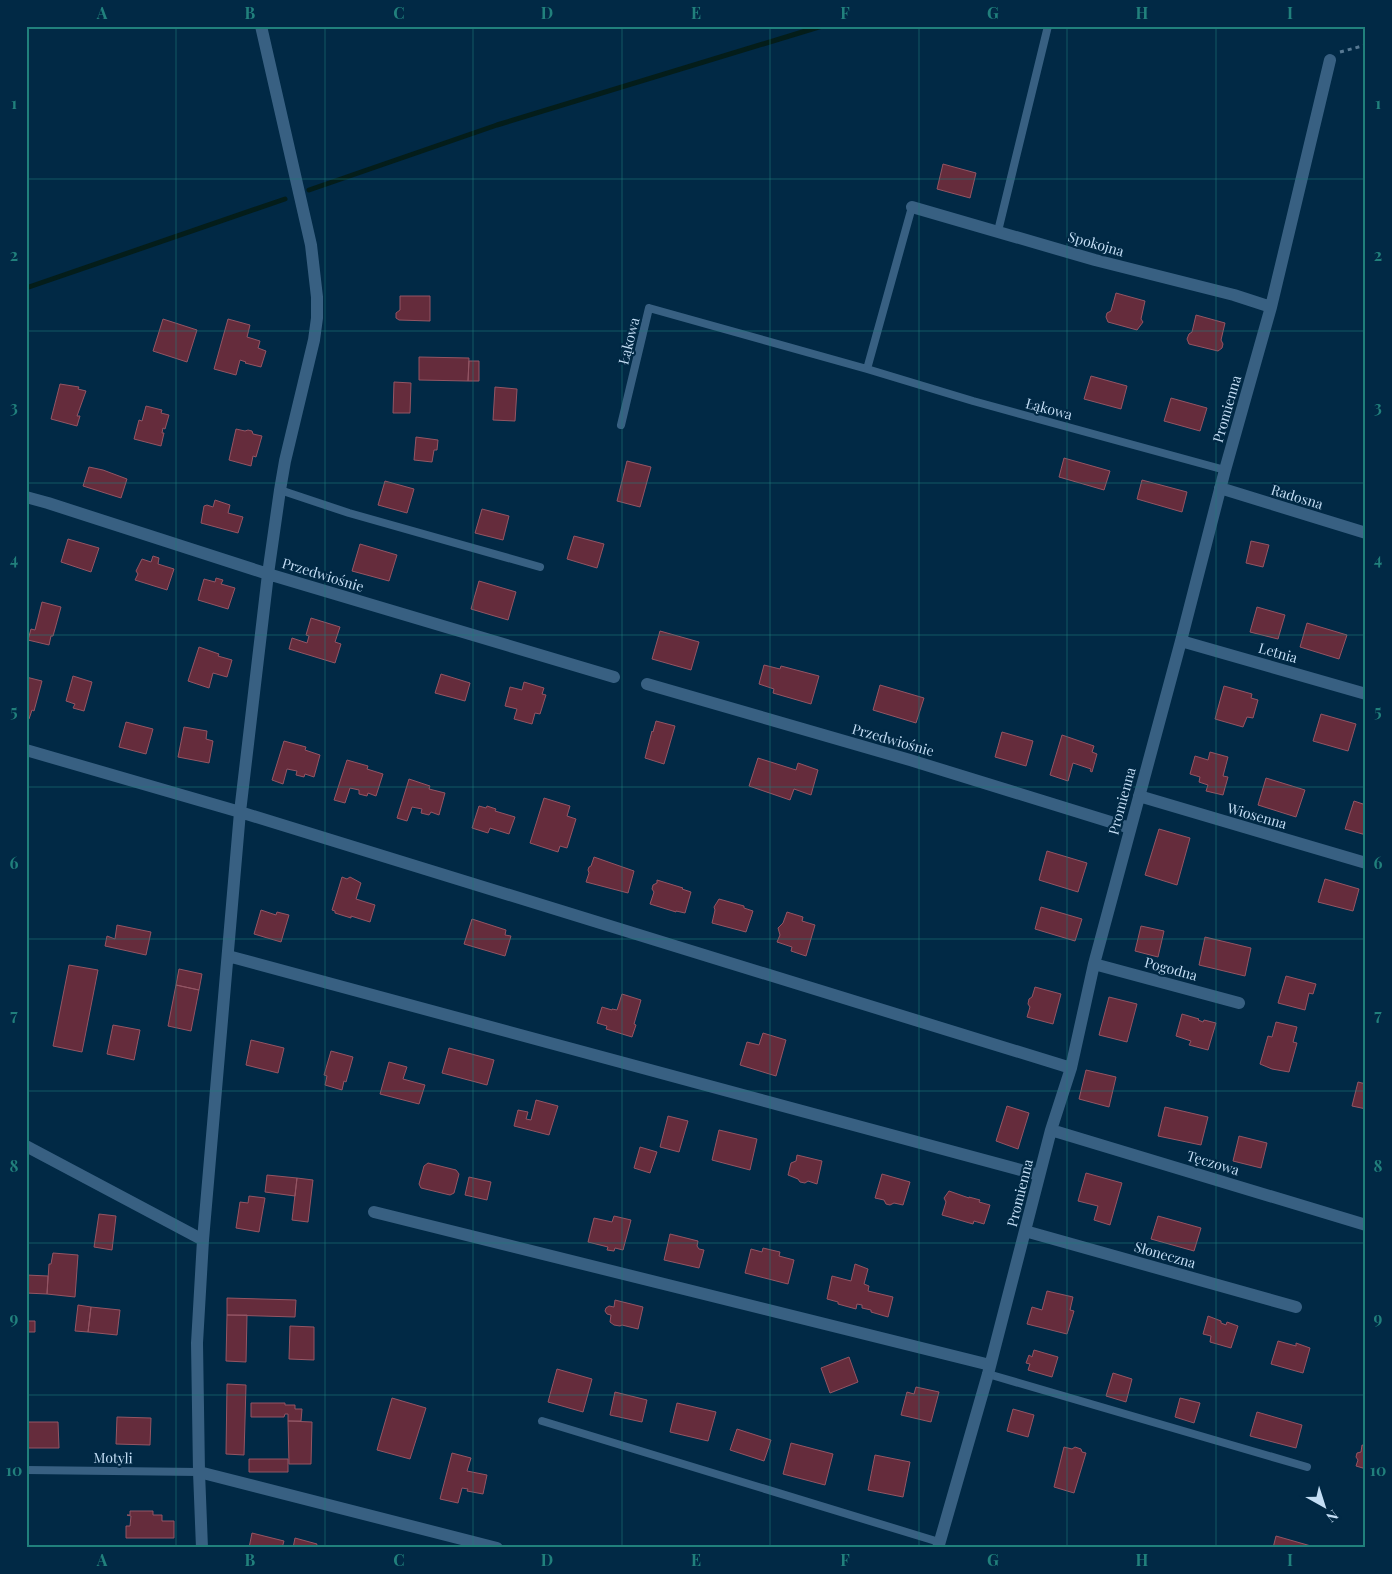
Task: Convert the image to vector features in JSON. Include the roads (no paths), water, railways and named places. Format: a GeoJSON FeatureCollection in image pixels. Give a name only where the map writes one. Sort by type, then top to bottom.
{"type":"FeatureCollection","features":[{"type":"Feature","properties":{"kind":"street"},"geometry":{"type":"LineString","coordinates":[[202,1548],[197,1343],[203,1240],[240,812],[268,574],[280,490],[285,460],[314,340],[317,318],[317,297],[311,245],[261,26]]}},
{"type":"Feature","properties":{"kind":"street","name":"Promienna"},"geometry":{"type":"LineString","coordinates":[[939,1545],[989,1370],[1051,1130],[1071,1068],[1094,964],[1220,488],[1271,307],[1330,60]]}},
{"type":"Feature","properties":{"kind":"street","name":"Spokojna"},"geometry":{"type":"LineString","coordinates":[[912,207],[1095,260],[1271,307]]}},
{"type":"Feature","properties":{"kind":"street","name":"Radosna"},"geometry":{"type":"LineString","coordinates":[[1220,488],[1366,533]]}},
{"type":"Feature","properties":{"kind":"street","name":"Przedwiośnie"},"geometry":{"type":"LineString","coordinates":[[26,497],[268,574],[614,677]]}},
{"type":"Feature","properties":{"kind":"street","name":"Letnia"},"geometry":{"type":"LineString","coordinates":[[1181,641],[1366,694]]}},
{"type":"Feature","properties":{"kind":"street","name":"Przedwiośnie"},"geometry":{"type":"LineString","coordinates":[[647,684],[910,760],[1130,828]]}},
{"type":"Feature","properties":{"kind":"street"},"geometry":{"type":"LineString","coordinates":[[26,750],[240,812],[1071,1068]]}},
{"type":"Feature","properties":{"kind":"street","name":"Wiosenna"},"geometry":{"type":"LineString","coordinates":[[1139,796],[1366,863]]}},
{"type":"Feature","properties":{"kind":"street"},"geometry":{"type":"LineString","coordinates":[[228,956],[1039,1175]]}},
{"type":"Feature","properties":{"kind":"street","name":"Pogodna"},"geometry":{"type":"LineString","coordinates":[[1094,964],[1239,1003]]}},
{"type":"Feature","properties":{"kind":"street","name":"Tęczowa"},"geometry":{"type":"LineString","coordinates":[[1051,1130],[1366,1225]]}},
{"type":"Feature","properties":{"kind":"street"},"geometry":{"type":"LineString","coordinates":[[26,1146],[203,1240]]}},
{"type":"Feature","properties":{"kind":"street"},"geometry":{"type":"LineString","coordinates":[[374,1212],[989,1370]]}},
{"type":"Feature","properties":{"kind":"street","name":"Słoneczna"},"geometry":{"type":"LineString","coordinates":[[1026,1231],[1296,1307]]}},
{"type":"Feature","properties":{"kind":"street"},"geometry":{"type":"LineString","coordinates":[[199,1472],[497,1548]]}},
{"type":"Feature","properties":{"kind":"lane"},"geometry":{"type":"LineString","coordinates":[[998,231],[1048,26]]}},
{"type":"Feature","properties":{"kind":"lane"},"geometry":{"type":"LineString","coordinates":[[867,369],[912,207]]}},
{"type":"Feature","properties":{"kind":"lane","name":"Łąkowa"},"geometry":{"type":"LineString","coordinates":[[621,425],[649,308],[867,369],[973,401],[1225,470]]}},
{"type":"Feature","properties":{"kind":"lane"},"geometry":{"type":"LineString","coordinates":[[280,490],[349,513],[540,567]]}},
{"type":"Feature","properties":{"kind":"lane"},"geometry":{"type":"LineString","coordinates":[[989,1370],[1307,1467]]}},
{"type":"Feature","properties":{"kind":"lane"},"geometry":{"type":"LineString","coordinates":[[542,1421],[939,1545]]}},
{"type":"Feature","properties":{"kind":"lane","name":"Motyli"},"geometry":{"type":"LineString","coordinates":[[26,1470],[199,1472]]}},
{"type":"Feature","properties":{"kind":"waterway"},"geometry":{"type":"LineString","coordinates":[[309,190],[497,125],[822,26]]}},
{"type":"Feature","properties":{"kind":"waterway"},"geometry":{"type":"LineString","coordinates":[[26,288],[285,199]]}}]}
